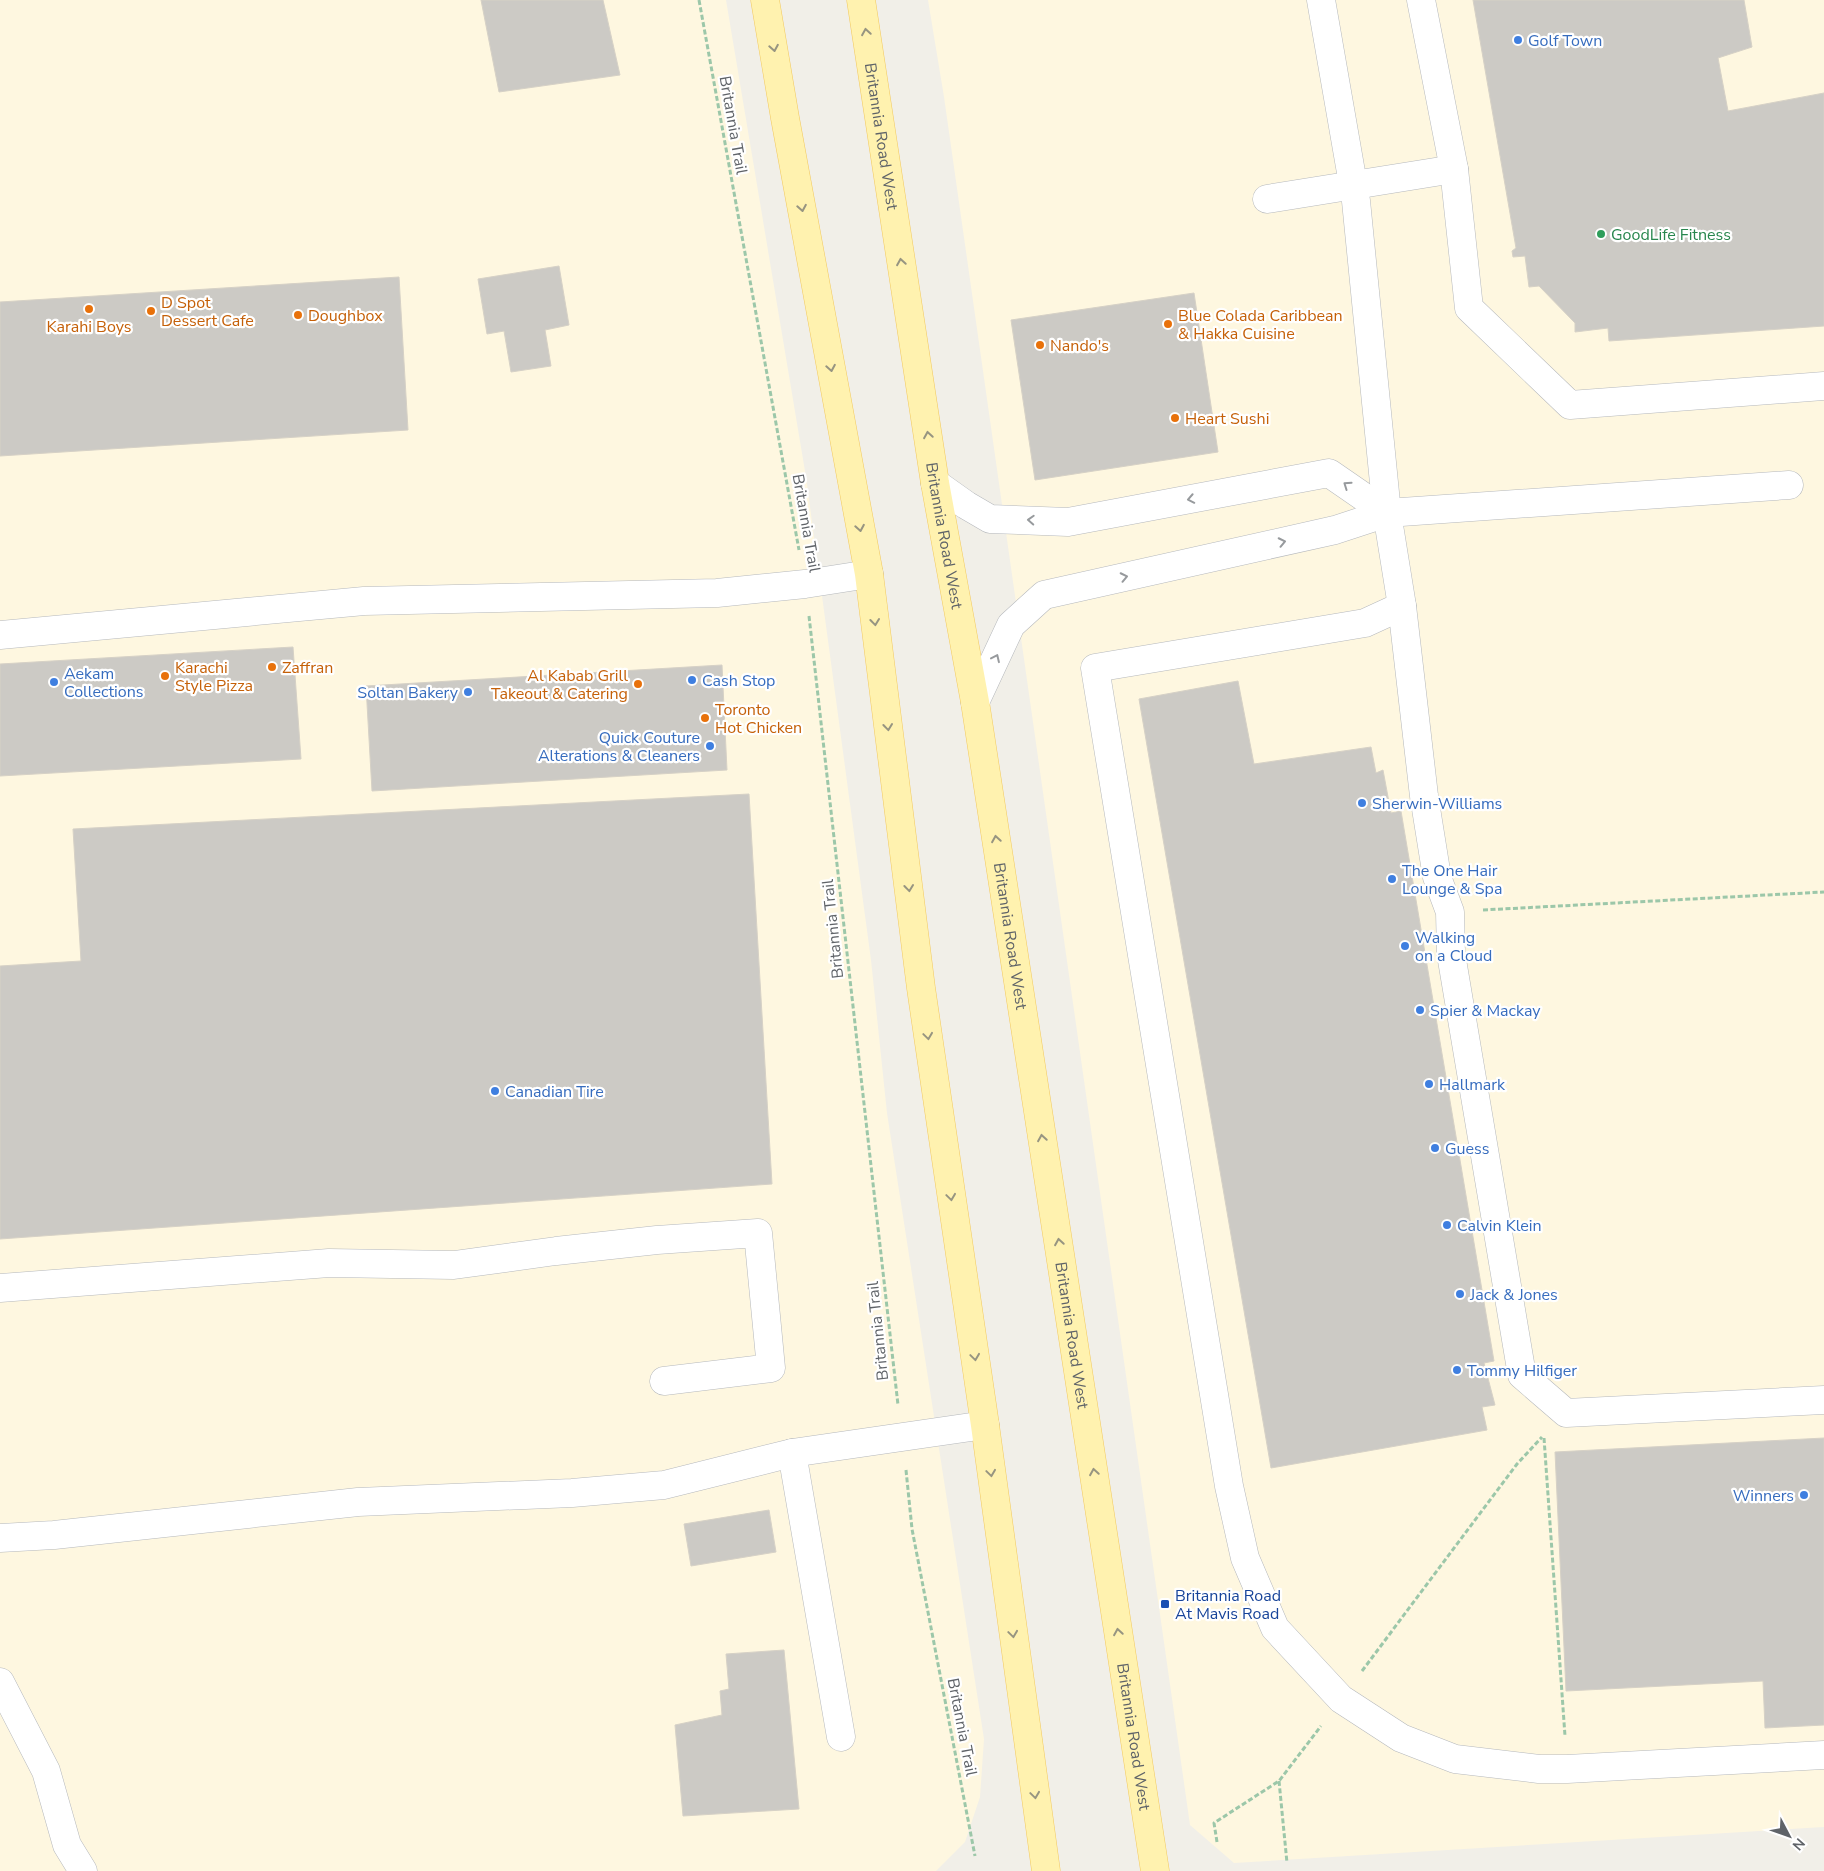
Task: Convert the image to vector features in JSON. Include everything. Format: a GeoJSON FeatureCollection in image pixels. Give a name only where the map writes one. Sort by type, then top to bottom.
{"type":"FeatureCollection","features":[{"type":"Feature","properties":{"kind":"main road"},"geometry":{"type":"LineString","coordinates":[[766,0],[785,118],[869,574],[921,988],[985,1425],[1046,1871]]}},
{"type":"Feature","properties":{"kind":"main road","name":"Britannia Road West"},"geometry":{"type":"LineString","coordinates":[[861,0],[935,483],[975,702],[1155,1871]]}},
{"type":"Feature","properties":{"kind":"lane"},"geometry":{"type":"LineString","coordinates":[[1321,0],[1353,185],[1387,513],[1402,606],[1424,796],[1437,877],[1450,912],[1451,954],[1522,1375],[1566,1413],[1824,1400]]}},
{"type":"Feature","properties":{"kind":"lane"},"geometry":{"type":"LineString","coordinates":[[1421,0],[1454,169],[1468,308],[1570,405],[1824,386]]}},
{"type":"Feature","properties":{"kind":"lane"},"geometry":{"type":"LineString","coordinates":[[1266,199],[1454,169]]}},
{"type":"Feature","properties":{"kind":"lane"},"geometry":{"type":"LineString","coordinates":[[935,483],[990,519],[1068,522],[1329,473],[1387,513]]}},
{"type":"Feature","properties":{"kind":"lane"},"geometry":{"type":"LineString","coordinates":[[975,702],[1011,625],[1044,595],[1335,530],[1387,513],[1789,485]]}},
{"type":"Feature","properties":{"kind":"lane"},"geometry":{"type":"LineString","coordinates":[[0,635],[364,601],[717,593],[805,584],[869,574]]}},
{"type":"Feature","properties":{"kind":"lane"},"geometry":{"type":"LineString","coordinates":[[1402,606],[1365,623],[1095,668],[1229,1486],[1245,1558],[1275,1628],[1341,1700],[1401,1738],[1455,1759],[1539,1769],[1567,1769],[1824,1755]]}},
{"type":"Feature","properties":{"kind":"lane"},"geometry":{"type":"LineString","coordinates":[[0,1288],[329,1263],[454,1266],[556,1251],[647,1241],[758,1233],[770,1368],[664,1381]]}},
{"type":"Feature","properties":{"kind":"lane"},"geometry":{"type":"LineString","coordinates":[[0,1538],[54,1535],[358,1502],[572,1493],[664,1485],[792,1453],[985,1425]]}},
{"type":"Feature","properties":{"kind":"lane"},"geometry":{"type":"LineString","coordinates":[[792,1453],[842,1737]]}},
{"type":"Feature","properties":{"kind":"lane"},"geometry":{"type":"LineString","coordinates":[[0,1682],[46,1771],[65,1858],[83,1871]]}},
{"type":"Feature","properties":{"kind":"path","name":"Britannia Trail"},"geometry":{"type":"LineString","coordinates":[[699,0],[805,584],[912,1529],[975,1856]]}},
{"type":"Feature","properties":{"kind":"path"},"geometry":{"type":"LineString","coordinates":[[1450,912],[1824,892]]}},
{"type":"Feature","properties":{"kind":"path"},"geometry":{"type":"LineString","coordinates":[[1217,1842],[1214,1823],[1280,1781],[1517,1464],[1544,1435],[1567,1769]]}},
{"type":"Feature","properties":{"kind":"path"},"geometry":{"type":"LineString","coordinates":[[1280,1781],[1287,1863]]}},
{"type":"Feature","properties":{"kind":"shaded area"},"geometry":{"type":"Polygon","coordinates":[[[0,0],[726,0],[806,477],[871,960],[887,1113],[984,1739],[980,1797],[965,1842],[936,1871],[0,1871],[0,0]]]}},
{"type":"Feature","properties":{"kind":"shaded area"},"geometry":{"type":"Polygon","coordinates":[[[928,0],[1824,0],[1824,1827],[1234,1863],[1190,1825],[944,97],[928,0]]]}},
{"type":"Feature","properties":{"kind":"building"},"geometry":{"type":"Polygon","coordinates":[[[481,0],[603,0],[620,75],[499,92],[481,0]]]}},
{"type":"Feature","properties":{"kind":"building"},"geometry":{"type":"Polygon","coordinates":[[[1473,0],[1744,0],[1752,47],[1718,58],[1728,111],[1824,93],[1824,326],[1609,341],[1608,328],[1575,332],[1575,323],[1539,286],[1529,287],[1525,256],[1513,257],[1512,251],[1516,248],[1473,0]]]}},
{"type":"Feature","properties":{"kind":"building"},"geometry":{"type":"Polygon","coordinates":[[[559,266],[569,325],[545,330],[551,366],[511,372],[504,331],[487,334],[478,279],[559,266]]]}},
{"type":"Feature","properties":{"kind":"building"},"geometry":{"type":"Polygon","coordinates":[[[399,277],[408,430],[0,456],[0,302],[399,277]]]}},
{"type":"Feature","properties":{"kind":"building"},"geometry":{"type":"Polygon","coordinates":[[[1194,293],[1218,452],[1035,480],[1011,320],[1194,293]]]}},
{"type":"Feature","properties":{"kind":"building"},"geometry":{"type":"Polygon","coordinates":[[[293,647],[301,759],[0,776],[0,664],[293,647]]]}},
{"type":"Feature","properties":{"kind":"building"},"geometry":{"type":"Polygon","coordinates":[[[722,665],[727,770],[372,791],[366,686],[722,665]]]}},
{"type":"Feature","properties":{"kind":"building"},"geometry":{"type":"Polygon","coordinates":[[[1238,681],[1254,764],[1371,747],[1376,773],[1383,770],[1391,813],[1401,811],[1494,1361],[1484,1363],[1495,1405],[1482,1407],[1487,1430],[1271,1468],[1139,699],[1238,681]]]}},
{"type":"Feature","properties":{"kind":"building"},"geometry":{"type":"Polygon","coordinates":[[[749,794],[772,1184],[0,1239],[0,966],[81,961],[73,829],[749,794]]]}},
{"type":"Feature","properties":{"kind":"building"},"geometry":{"type":"Polygon","coordinates":[[[1824,1438],[1824,1725],[1765,1728],[1763,1681],[1566,1691],[1555,1452],[1824,1438]]]}},
{"type":"Feature","properties":{"kind":"building"},"geometry":{"type":"Polygon","coordinates":[[[769,1510],[776,1552],[691,1566],[684,1524],[769,1510]]]}},
{"type":"Feature","properties":{"kind":"building"},"geometry":{"type":"Polygon","coordinates":[[[784,1650],[799,1809],[683,1816],[675,1725],[722,1715],[720,1691],[729,1689],[726,1654],[784,1650]]]}},
{"type":"Feature","properties":{"kind":"place","name":"Golf Town"},"geometry":{"type":"Point","coordinates":[1518,40]}},
{"type":"Feature","properties":{"kind":"place","name":"GoodLife Fitness"},"geometry":{"type":"Point","coordinates":[1601,234]}},
{"type":"Feature","properties":{"kind":"place","name":"Karahi Boys"},"geometry":{"type":"Point","coordinates":[89,309]}},
{"type":"Feature","properties":{"kind":"place","name":"D Spot Dessert Cafe"},"geometry":{"type":"Point","coordinates":[151,311]}},
{"type":"Feature","properties":{"kind":"place","name":"Doughbox"},"geometry":{"type":"Point","coordinates":[298,315]}},
{"type":"Feature","properties":{"kind":"place","name":"Blue Colada Caribbean & Hakka Cuisine"},"geometry":{"type":"Point","coordinates":[1168,324]}},
{"type":"Feature","properties":{"kind":"place","name":"Nando's"},"geometry":{"type":"Point","coordinates":[1040,345]}},
{"type":"Feature","properties":{"kind":"place","name":"Heart Sushi"},"geometry":{"type":"Point","coordinates":[1175,418]}},
{"type":"Feature","properties":{"kind":"place","name":"Zaffran"},"geometry":{"type":"Point","coordinates":[272,667]}},
{"type":"Feature","properties":{"kind":"place","name":"Karachi Style Pizza"},"geometry":{"type":"Point","coordinates":[165,676]}},
{"type":"Feature","properties":{"kind":"place","name":"Cash Stop"},"geometry":{"type":"Point","coordinates":[692,680]}},
{"type":"Feature","properties":{"kind":"place","name":"Aekam Collections"},"geometry":{"type":"Point","coordinates":[54,682]}},
{"type":"Feature","properties":{"kind":"place","name":"Al Kabab Grill Takeout & Catering"},"geometry":{"type":"Point","coordinates":[638,684]}},
{"type":"Feature","properties":{"kind":"place","name":"Soltan Bakery"},"geometry":{"type":"Point","coordinates":[468,692]}},
{"type":"Feature","properties":{"kind":"place","name":"Toronto Hot Chicken"},"geometry":{"type":"Point","coordinates":[705,718]}},
{"type":"Feature","properties":{"kind":"place","name":"Quick Couture Alterations & Cleaners"},"geometry":{"type":"Point","coordinates":[710,746]}},
{"type":"Feature","properties":{"kind":"place","name":"Sherwin-Williams"},"geometry":{"type":"Point","coordinates":[1362,803]}},
{"type":"Feature","properties":{"kind":"place","name":"The One Hair Lounge & Spa"},"geometry":{"type":"Point","coordinates":[1392,879]}},
{"type":"Feature","properties":{"kind":"place","name":"Walking on a Cloud"},"geometry":{"type":"Point","coordinates":[1405,946]}},
{"type":"Feature","properties":{"kind":"place","name":"Spier & Mackay"},"geometry":{"type":"Point","coordinates":[1420,1010]}},
{"type":"Feature","properties":{"kind":"place","name":"Hallmark"},"geometry":{"type":"Point","coordinates":[1429,1084]}},
{"type":"Feature","properties":{"kind":"place","name":"Canadian Tire"},"geometry":{"type":"Point","coordinates":[495,1091]}},
{"type":"Feature","properties":{"kind":"place","name":"Guess"},"geometry":{"type":"Point","coordinates":[1435,1148]}},
{"type":"Feature","properties":{"kind":"place","name":"Calvin Klein"},"geometry":{"type":"Point","coordinates":[1447,1225]}},
{"type":"Feature","properties":{"kind":"place","name":"Jack & Jones"},"geometry":{"type":"Point","coordinates":[1460,1294]}},
{"type":"Feature","properties":{"kind":"place","name":"Tommy Hilfiger"},"geometry":{"type":"Point","coordinates":[1457,1370]}},
{"type":"Feature","properties":{"kind":"place","name":"Winners"},"geometry":{"type":"Point","coordinates":[1804,1495]}},
{"type":"Feature","properties":{"kind":"place","name":"Britannia Road At Mavis Road"},"geometry":{"type":"Point","coordinates":[1165,1604]}}]}
